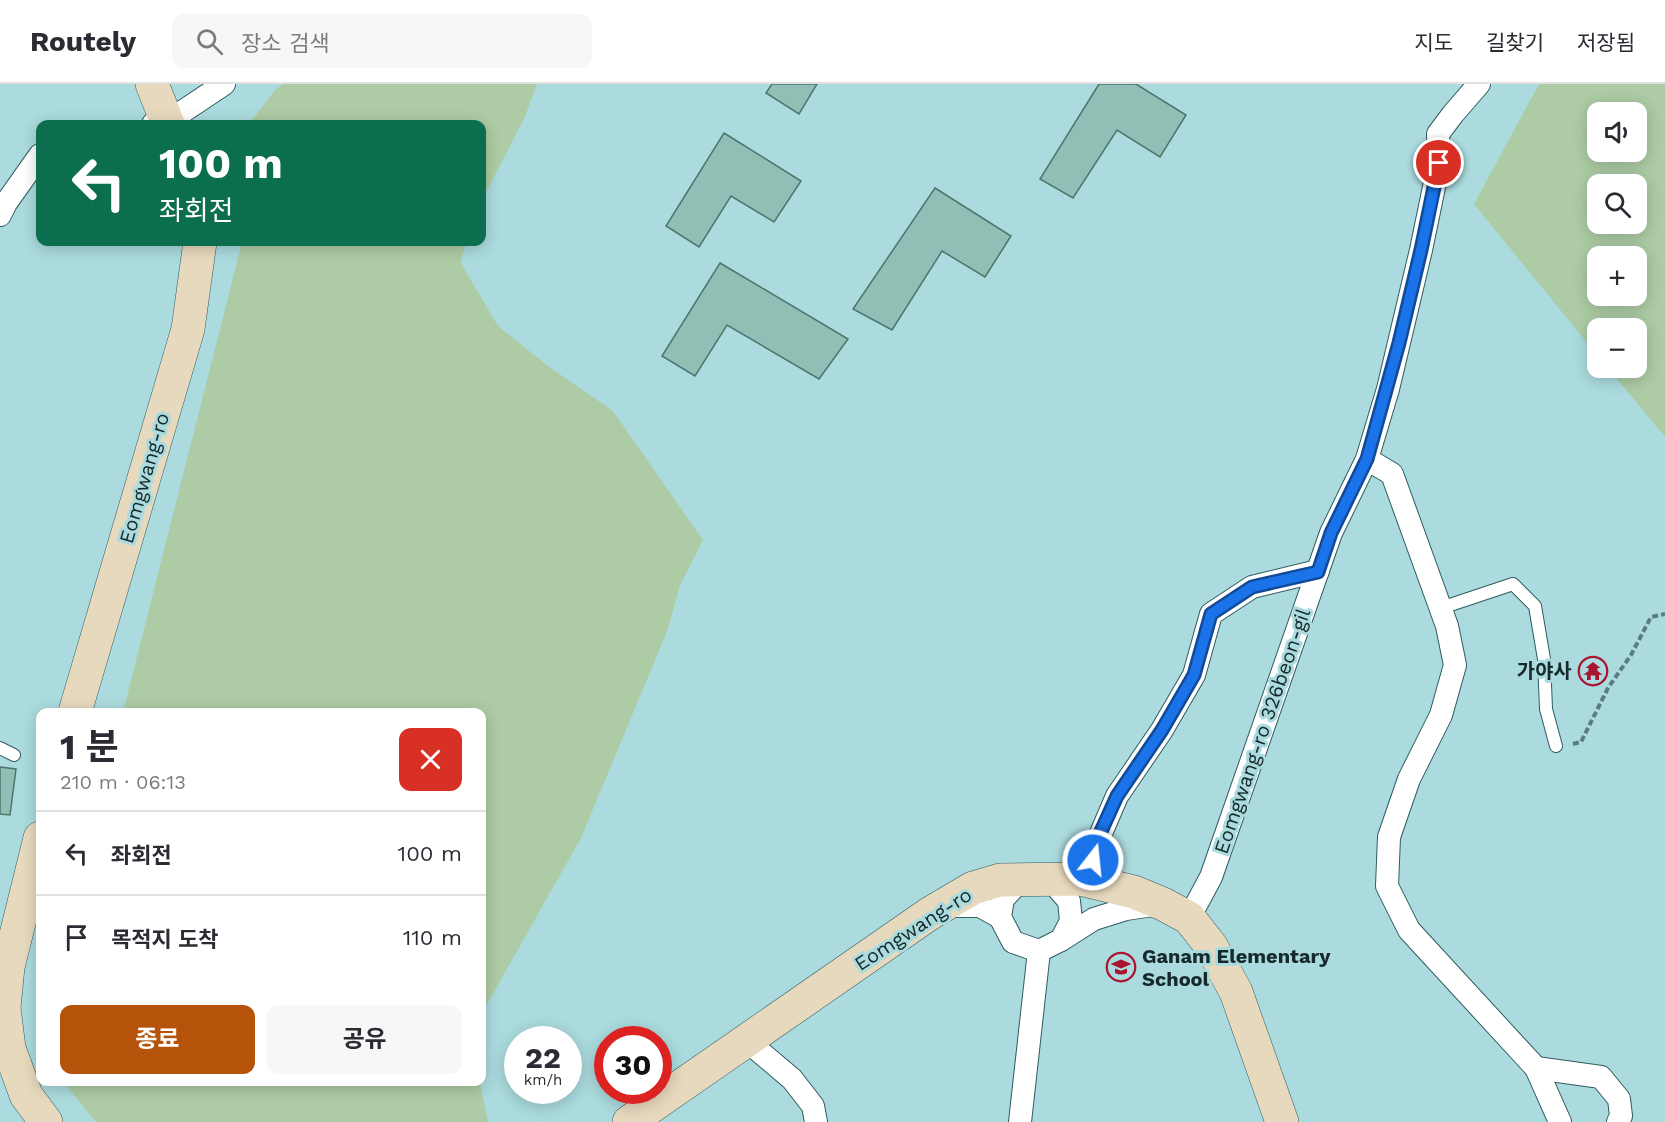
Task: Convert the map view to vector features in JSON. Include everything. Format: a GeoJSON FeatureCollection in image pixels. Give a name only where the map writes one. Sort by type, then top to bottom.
{"type":"FeatureCollection","features":[{"type":"Feature","properties":{"kind":"main road"},"geometry":{"type":"LineString","coordinates":[[152,84],[161,120]]}},
{"type":"Feature","properties":{"kind":"main road","name":"Eomgwang-ro"},"geometry":{"type":"LineString","coordinates":[[76,708],[188,329],[199,246]]}},
{"type":"Feature","properties":{"kind":"main road"},"geometry":{"type":"LineString","coordinates":[[36,854],[8,967],[4,1008],[9,1048],[26,1095],[46,1122]]}},
{"type":"Feature","properties":{"kind":"main road","name":"Eomgwang-ro"},"geometry":{"type":"LineString","coordinates":[[629,1122],[879,949],[973,888],[1000,880],[1080,879],[1134,892],[1176,911],[1211,946],[1236,992],[1280,1122]]}},
{"type":"Feature","properties":{"kind":"street"},"geometry":{"type":"LineString","coordinates":[[168,120],[224,84]]}},
{"type":"Feature","properties":{"kind":"street","name":"Eomgwang-ro 326beon-gil"},"geometry":{"type":"LineString","coordinates":[[1176,911],[1211,877],[1331,533],[1367,459],[1388,389],[1413,285],[1439,163],[1438,134],[1479,84]]}},
{"type":"Feature","properties":{"kind":"street"},"geometry":{"type":"LineString","coordinates":[[0,215],[36,161]]}},
{"type":"Feature","properties":{"kind":"street"},"geometry":{"type":"LineString","coordinates":[[1367,459],[1392,474],[1448,626],[1455,665],[1442,715],[1409,779],[1389,837],[1387,886],[1409,930],[1536,1068],[1560,1122]]}},
{"type":"Feature","properties":{"kind":"street"},"geometry":{"type":"LineString","coordinates":[[1088,881],[1098,838],[1117,796],[1162,730],[1194,675],[1211,614],[1252,587],[1318,572]]}},
{"type":"Feature","properties":{"kind":"street"},"geometry":{"type":"LineString","coordinates":[[1000,917],[1004,899],[1016,885],[1035,879],[1054,885],[1068,901],[1071,921],[1061,940]]}},
{"type":"Feature","properties":{"kind":"street"},"geometry":{"type":"LineString","coordinates":[[943,906],[980,906],[1000,917],[1012,942],[1039,951],[1094,919],[1126,909],[1176,911]]}},
{"type":"Feature","properties":{"kind":"street"},"geometry":{"type":"LineString","coordinates":[[1020,1122],[1039,951]]}},
{"type":"Feature","properties":{"kind":"street"},"geometry":{"type":"LineString","coordinates":[[747,1041],[792,1079],[813,1106],[816,1122]]}},
{"type":"Feature","properties":{"kind":"street"},"geometry":{"type":"LineString","coordinates":[[1536,1068],[1601,1077],[1618,1098],[1621,1116],[1618,1122]]}},
{"type":"Feature","properties":{"kind":"lane"},"geometry":{"type":"LineString","coordinates":[[1441,608],[1513,584],[1535,606],[1544,659],[1546,709],[1556,746]]}},
{"type":"Feature","properties":{"kind":"lane"},"geometry":{"type":"LineString","coordinates":[[0,748],[14,755]]}},
{"type":"Feature","properties":{"kind":"path"},"geometry":{"type":"LineString","coordinates":[[1556,746],[1581,742],[1608,688],[1631,655],[1651,617],[1665,614]]}},
{"type":"Feature","properties":{"kind":"green space"},"geometry":{"type":"Polygon","coordinates":[[[283,84],[537,84],[524,119],[486,192],[486,120],[252,120],[275,90],[283,84]]]}},
{"type":"Feature","properties":{"kind":"green space"},"geometry":{"type":"Polygon","coordinates":[[[1539,84],[1665,84],[1665,437],[1616,378],[1647,378],[1647,318],[1587,318],[1587,343],[1474,204],[1539,84]]]}},
{"type":"Feature","properties":{"kind":"green space"},"geometry":{"type":"Polygon","coordinates":[[[241,246],[466,246],[460,262],[498,326],[548,366],[613,411],[703,540],[680,585],[668,629],[581,838],[486,1006],[486,708],[124,708],[241,246]]]}},
{"type":"Feature","properties":{"kind":"green space"},"geometry":{"type":"Polygon","coordinates":[[[66,1086],[481,1086],[488,1122],[96,1122],[66,1086]]]}},
{"type":"Feature","properties":{"kind":"building"},"geometry":{"type":"Polygon","coordinates":[[[772,84],[817,84],[799,114],[766,93],[772,84]]]}},
{"type":"Feature","properties":{"kind":"building"},"geometry":{"type":"Polygon","coordinates":[[[1099,84],[1136,84],[1186,115],[1160,157],[1117,130],[1073,198],[1040,179],[1099,84]]]}},
{"type":"Feature","properties":{"kind":"building"},"geometry":{"type":"Polygon","coordinates":[[[724,133],[801,181],[774,222],[731,196],[699,247],[666,226],[724,133]]]}},
{"type":"Feature","properties":{"kind":"building"},"geometry":{"type":"Polygon","coordinates":[[[935,188],[1011,236],[985,277],[942,251],[892,330],[853,309],[935,188]]]}},
{"type":"Feature","properties":{"kind":"building"},"geometry":{"type":"Polygon","coordinates":[[[720,263],[848,339],[819,379],[727,325],[695,376],[662,356],[720,263]]]}},
{"type":"Feature","properties":{"kind":"building"},"geometry":{"type":"Polygon","coordinates":[[[0,767],[16,769],[10,815],[0,814],[0,767]]]}},
{"type":"Feature","properties":{"kind":"place","name":"가야사"},"geometry":{"type":"Point","coordinates":[1593,671]}},
{"type":"Feature","properties":{"kind":"place","name":"Ganam Elementary School"},"geometry":{"type":"Point","coordinates":[1121,967]}},
{"type":"Feature","properties":{"kind":"route"},"geometry":{"type":"LineString","coordinates":[[1093,860],[1098,838],[1117,796],[1162,730],[1194,675],[1211,614],[1252,587],[1318,572],[1331,533],[1367,459],[1388,389],[1439,163]]}}]}
